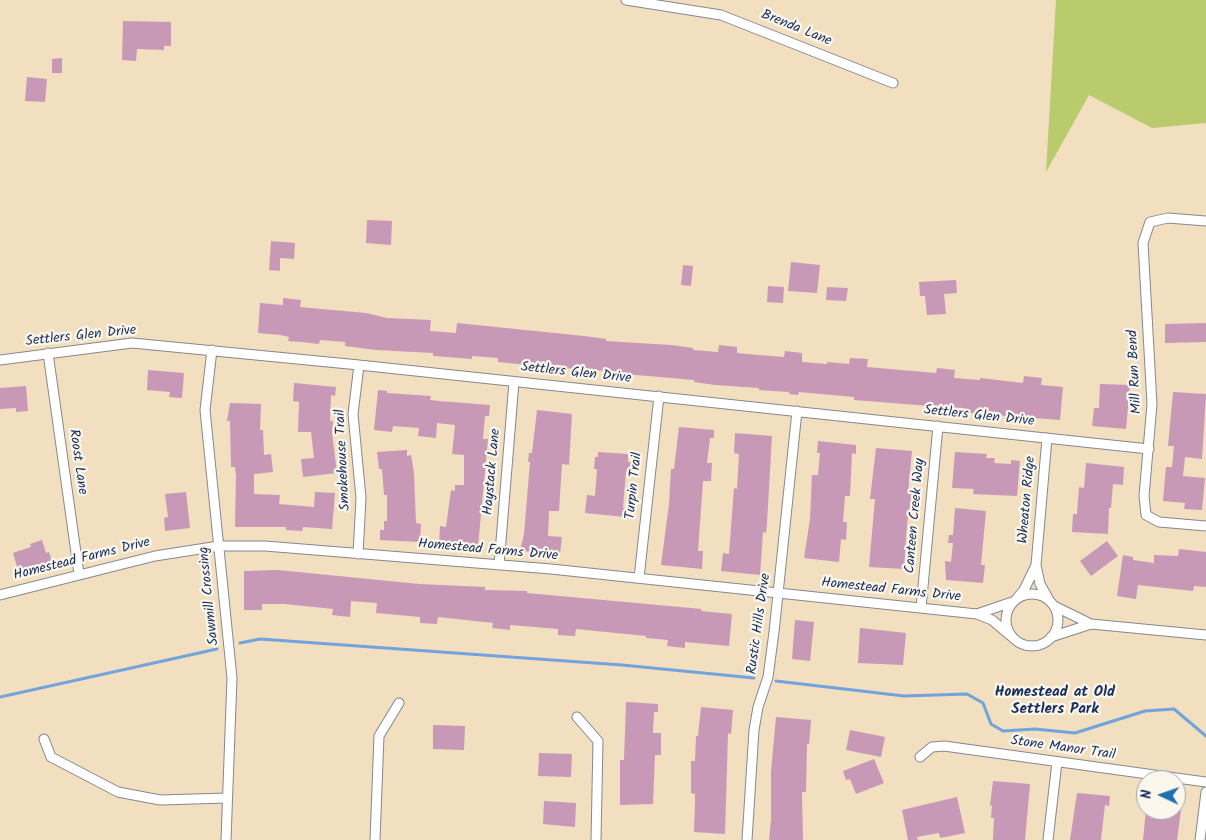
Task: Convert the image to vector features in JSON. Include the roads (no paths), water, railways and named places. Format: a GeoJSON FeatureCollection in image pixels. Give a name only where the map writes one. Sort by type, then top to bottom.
{"type":"FeatureCollection","features":[{"type":"Feature","properties":{"kind":"street","name":"Brenda Lane"},"geometry":{"type":"LineString","coordinates":[[626,0],[721,15],[893,82]]}},
{"type":"Feature","properties":{"kind":"street","name":"Mill Run Bend"},"geometry":{"type":"LineString","coordinates":[[1206,221],[1168,218],[1150,222],[1143,244],[1152,404],[1144,501],[1146,515],[1159,522],[1206,526]]}},
{"type":"Feature","properties":{"kind":"street","name":"Settlers Glen Drive"},"geometry":{"type":"LineString","coordinates":[[0,360],[132,343],[659,396],[1149,449]]}},
{"type":"Feature","properties":{"kind":"street","name":"Sawmill Crossing"},"geometry":{"type":"LineString","coordinates":[[212,350],[205,410],[232,678],[226,840]]}},
{"type":"Feature","properties":{"kind":"street","name":"Roost Lane"},"geometry":{"type":"LineString","coordinates":[[48,353],[79,574]]}},
{"type":"Feature","properties":{"kind":"street","name":"Smokehouse Trail"},"geometry":{"type":"LineString","coordinates":[[358,554],[361,498],[353,414],[359,365]]}},
{"type":"Feature","properties":{"kind":"street","name":"Haystack Lane"},"geometry":{"type":"LineString","coordinates":[[499,565],[514,382]]}},
{"type":"Feature","properties":{"kind":"street","name":"Turpin Trail"},"geometry":{"type":"LineString","coordinates":[[639,578],[659,396]]}},
{"type":"Feature","properties":{"kind":"street","name":"Rustic Hills Drive"},"geometry":{"type":"LineString","coordinates":[[748,840],[754,730],[758,707],[768,677],[779,593],[797,411]]}},
{"type":"Feature","properties":{"kind":"street","name":"Canteen Creek Way"},"geometry":{"type":"LineString","coordinates":[[920,608],[938,426]]}},
{"type":"Feature","properties":{"kind":"street","name":"Wheaton Ridge"},"geometry":{"type":"LineString","coordinates":[[1047,438],[1036,565],[1040,584],[1051,603]]}},
{"type":"Feature","properties":{"kind":"street","name":"Homestead Farms Drive"},"geometry":{"type":"LineString","coordinates":[[0,594],[155,556],[219,546],[265,546],[639,578],[977,614],[992,620],[1011,636],[1026,645],[1044,643],[1051,638],[1091,624]]}},
{"type":"Feature","properties":{"kind":"street","name":"Wheaton Ridge"},"geometry":{"type":"LineString","coordinates":[[1015,600],[1024,590],[1036,565]]}},
{"type":"Feature","properties":{"kind":"street","name":"Homestead Farms Drive"},"geometry":{"type":"LineString","coordinates":[[977,614],[1033,594],[1091,624],[1206,635]]}},
{"type":"Feature","properties":{"kind":"street"},"geometry":{"type":"LineString","coordinates":[[1011,636],[1007,628],[1007,611],[1015,600]]}},
{"type":"Feature","properties":{"kind":"street"},"geometry":{"type":"LineString","coordinates":[[1051,603],[1058,622],[1051,638]]}},
{"type":"Feature","properties":{"kind":"street"},"geometry":{"type":"LineString","coordinates":[[375,840],[379,736],[399,703]]}},
{"type":"Feature","properties":{"kind":"street"},"geometry":{"type":"LineString","coordinates":[[576,717],[598,740],[596,840]]}},
{"type":"Feature","properties":{"kind":"street"},"geometry":{"type":"LineString","coordinates":[[44,738],[51,757],[118,792],[160,800],[227,798]]}},
{"type":"Feature","properties":{"kind":"street","name":"Stone Manor Trail"},"geometry":{"type":"LineString","coordinates":[[920,757],[932,747],[944,746],[1206,782]]}},
{"type":"Feature","properties":{"kind":"street"},"geometry":{"type":"LineString","coordinates":[[1048,840],[1057,762]]}},
{"type":"Feature","properties":{"kind":"street"},"geometry":{"type":"LineString","coordinates":[[1200,840],[1206,792]]}},
{"type":"Feature","properties":{"kind":"waterway"},"geometry":{"type":"LineString","coordinates":[[240,643],[260,639],[622,665],[754,678]]}},
{"type":"Feature","properties":{"kind":"waterway"},"geometry":{"type":"LineString","coordinates":[[0,697],[217,649]]}},
{"type":"Feature","properties":{"kind":"waterway"},"geometry":{"type":"LineString","coordinates":[[776,681],[904,696],[967,694],[983,703],[991,724],[1003,731],[1035,729],[1075,733],[1145,711],[1174,709],[1206,736]]}},
{"type":"Feature","properties":{"kind":"district","name":"Homestead at Old Settlers Park"},"geometry":{"type":"Point","coordinates":[1055,702]}}]}
